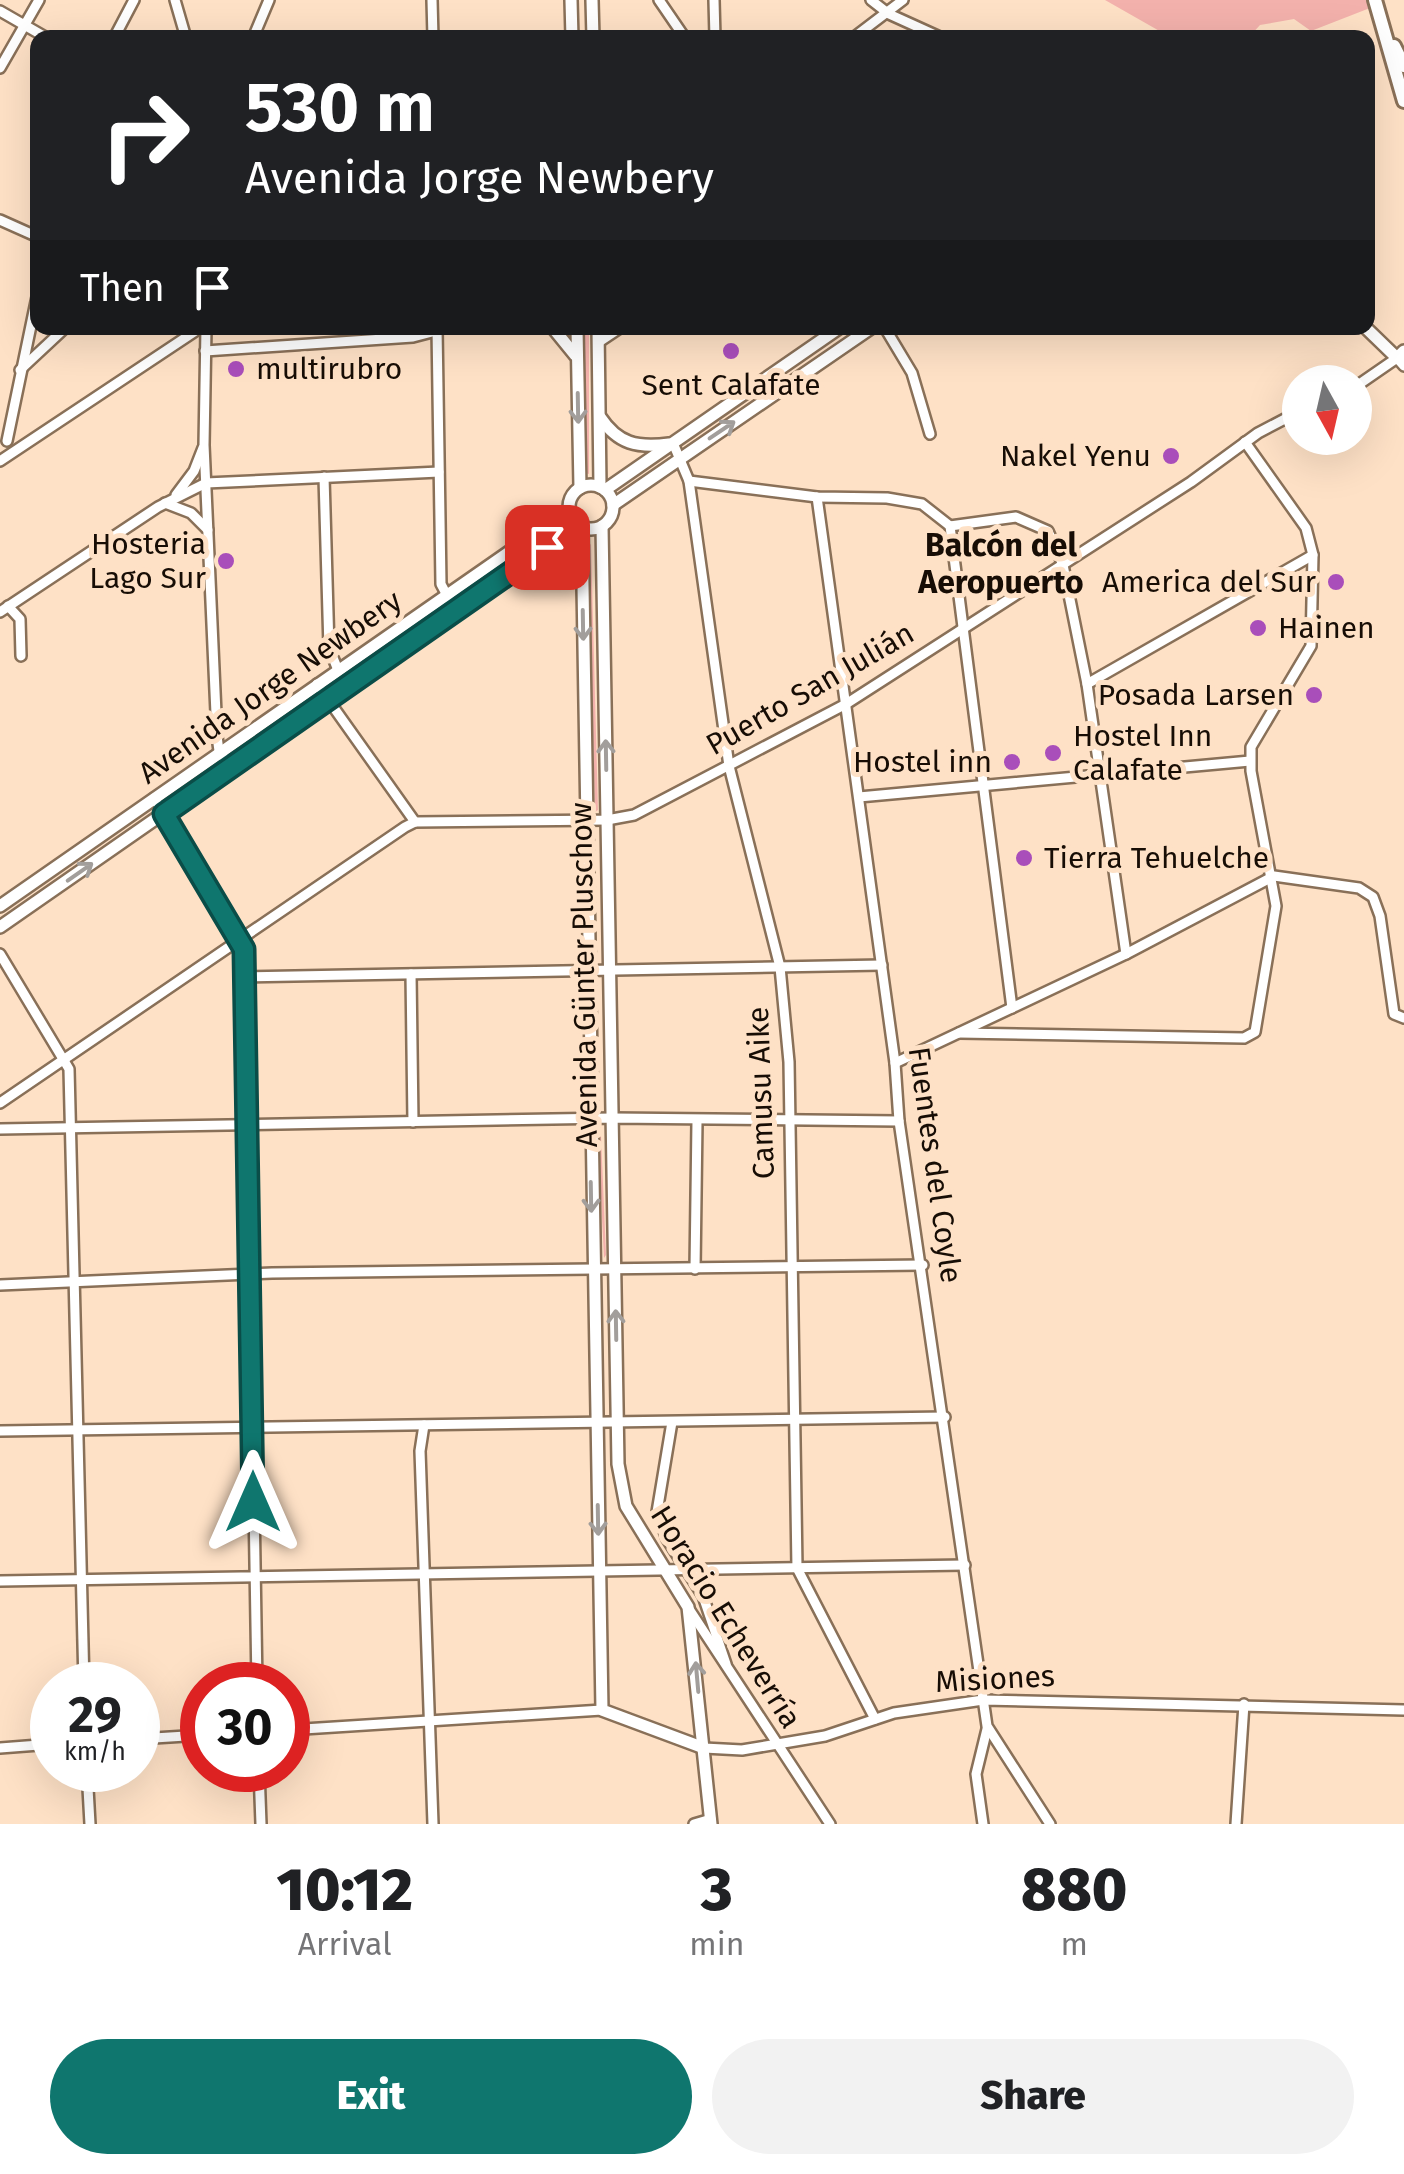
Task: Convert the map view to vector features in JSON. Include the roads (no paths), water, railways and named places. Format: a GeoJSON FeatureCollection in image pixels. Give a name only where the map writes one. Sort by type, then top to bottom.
{"type":"FeatureCollection","features":[{"type":"Feature","properties":{"kind":"main road"},"geometry":{"type":"LineString","coordinates":[[1375,0],[1404,66]]}},
{"type":"Feature","properties":{"kind":"main road"},"geometry":{"type":"LineString","coordinates":[[1388,35],[1396,84],[1404,102]]}},
{"type":"Feature","properties":{"kind":"street"},"geometry":{"type":"LineString","coordinates":[[0,68],[39,0]]}},
{"type":"Feature","properties":{"kind":"street"},"geometry":{"type":"LineString","coordinates":[[118,30],[134,0]]}},
{"type":"Feature","properties":{"kind":"street"},"geometry":{"type":"LineString","coordinates":[[175,0],[184,30]]}},
{"type":"Feature","properties":{"kind":"street"},"geometry":{"type":"LineString","coordinates":[[256,30],[269,0]]}},
{"type":"Feature","properties":{"kind":"street"},"geometry":{"type":"LineString","coordinates":[[432,0],[433,30]]}},
{"type":"Feature","properties":{"kind":"street"},"geometry":{"type":"LineString","coordinates":[[571,0],[572,30]]}},
{"type":"Feature","properties":{"kind":"street"},"geometry":{"type":"LineString","coordinates":[[592,0],[593,30]]}},
{"type":"Feature","properties":{"kind":"street"},"geometry":{"type":"LineString","coordinates":[[659,0],[680,30]]}},
{"type":"Feature","properties":{"kind":"street"},"geometry":{"type":"LineString","coordinates":[[714,0],[715,30]]}},
{"type":"Feature","properties":{"kind":"street"},"geometry":{"type":"LineString","coordinates":[[871,0],[889,14],[924,30]]}},
{"type":"Feature","properties":{"kind":"street"},"geometry":{"type":"LineString","coordinates":[[865,30],[903,0]]}},
{"type":"Feature","properties":{"kind":"street"},"geometry":{"type":"LineString","coordinates":[[0,11],[33,30]]}},
{"type":"Feature","properties":{"kind":"street"},"geometry":{"type":"LineString","coordinates":[[0,220],[30,234]]}},
{"type":"Feature","properties":{"kind":"street"},"geometry":{"type":"LineString","coordinates":[[30,325],[3,442],[32,440]]}},
{"type":"Feature","properties":{"kind":"street"},"geometry":{"type":"LineString","coordinates":[[19,370],[57,335]]}},
{"type":"Feature","properties":{"kind":"street"},"geometry":{"type":"LineString","coordinates":[[1,463],[192,335]]}},
{"type":"Feature","properties":{"kind":"street"},"geometry":{"type":"LineString","coordinates":[[204,335],[204,445],[220,751],[232,768]]}},
{"type":"Feature","properties":{"kind":"street"},"geometry":{"type":"LineString","coordinates":[[206,350],[421,335]]}},
{"type":"Feature","properties":{"kind":"street"},"geometry":{"type":"LineString","coordinates":[[437,335],[438,472],[445,596],[456,612]]}},
{"type":"Feature","properties":{"kind":"street"},"geometry":{"type":"LineString","coordinates":[[558,335],[578,358]]}},
{"type":"Feature","properties":{"kind":"street"},"geometry":{"type":"LineString","coordinates":[[577,335],[580,488]]}},
{"type":"Feature","properties":{"kind":"street"},"geometry":{"type":"LineString","coordinates":[[598,335],[602,488],[613,505]]}},
{"type":"Feature","properties":{"kind":"street"},"geometry":{"type":"LineString","coordinates":[[598,342],[609,335]]}},
{"type":"Feature","properties":{"kind":"street"},"geometry":{"type":"LineString","coordinates":[[829,335],[602,488],[580,488],[570,497],[568,510],[580,526],[602,526],[613,505],[861,335]]}},
{"type":"Feature","properties":{"kind":"street"},"geometry":{"type":"LineString","coordinates":[[888,335],[912,373],[930,434]]}},
{"type":"Feature","properties":{"kind":"street"},"geometry":{"type":"LineString","coordinates":[[1372,377],[1402,359],[1374,335]]}},
{"type":"Feature","properties":{"kind":"street"},"geometry":{"type":"LineString","coordinates":[[599,416],[616,438],[639,447],[673,443]]}},
{"type":"Feature","properties":{"kind":"street","name":"Puerto San Julián"},"geometry":{"type":"LineString","coordinates":[[415,822],[607,820],[634,815],[846,704],[1282,421]]}},
{"type":"Feature","properties":{"kind":"street"},"geometry":{"type":"LineString","coordinates":[[959,1033],[1244,1038],[1258,1027],[1275,922],[1274,876],[1250,761],[1255,736],[1312,646],[1314,555],[1306,528],[1245,442]]}},
{"type":"Feature","properties":{"kind":"street","name":"Camusu Aike"},"geometry":{"type":"LineString","coordinates":[[673,443],[690,480],[729,766],[780,967],[790,1120],[796,1568],[876,1718]]}},
{"type":"Feature","properties":{"kind":"street"},"geometry":{"type":"LineString","coordinates":[[168,502],[194,471],[204,445]]}},
{"type":"Feature","properties":{"kind":"street"},"geometry":{"type":"LineString","coordinates":[[21,656],[20,618],[4,609],[168,502],[206,483],[438,472]]}},
{"type":"Feature","properties":{"kind":"street"},"geometry":{"type":"LineString","coordinates":[[324,478],[329,648],[338,670]]}},
{"type":"Feature","properties":{"kind":"street"},"geometry":{"type":"LineString","coordinates":[[690,480],[922,504],[950,526],[1012,1008]]}},
{"type":"Feature","properties":{"kind":"street","name":"Fuentes del Coyle"},"geometry":{"type":"LineString","coordinates":[[817,496],[895,1063],[899,1121],[923,1265],[987,1726],[1050,1824]]}},
{"type":"Feature","properties":{"kind":"street"},"geometry":{"type":"LineString","coordinates":[[168,502],[191,512],[208,530]]}},
{"type":"Feature","properties":{"kind":"street","name":"Avenida Jorge Newbery"},"geometry":{"type":"LineString","coordinates":[[0,906],[568,510]]}},
{"type":"Feature","properties":{"kind":"street"},"geometry":{"type":"LineString","coordinates":[[950,526],[1016,517],[1048,531],[1063,564],[1102,775],[1126,954]]}},
{"type":"Feature","properties":{"kind":"street","name":"Avenida Jorge Newbery"},"geometry":{"type":"LineString","coordinates":[[0,927],[580,526]]}},
{"type":"Feature","properties":{"kind":"street","name":"Avenida Günter Pluschow"},"geometry":{"type":"LineString","coordinates":[[580,526],[602,1710]]}},
{"type":"Feature","properties":{"kind":"street","name":"Avenida Günter Pluschow"},"geometry":{"type":"LineString","coordinates":[[602,526],[617,1423]]}},
{"type":"Feature","properties":{"kind":"street"},"geometry":{"type":"LineString","coordinates":[[1087,684],[1314,555]]}},
{"type":"Feature","properties":{"kind":"street"},"geometry":{"type":"LineString","coordinates":[[0,1103],[415,822],[317,684]]}},
{"type":"Feature","properties":{"kind":"street"},"geometry":{"type":"LineString","coordinates":[[859,798],[1250,761]]}},
{"type":"Feature","properties":{"kind":"street"},"geometry":{"type":"LineString","coordinates":[[154,798],[242,940],[256,1662]]}},
{"type":"Feature","properties":{"kind":"street"},"geometry":{"type":"LineString","coordinates":[[895,1063],[1126,954],[1274,876],[1366,890],[1380,916],[1399,1016]]}},
{"type":"Feature","properties":{"kind":"street"},"geometry":{"type":"LineString","coordinates":[[0,954],[66,1058],[72,1128],[83,1662]]}},
{"type":"Feature","properties":{"kind":"street"},"geometry":{"type":"LineString","coordinates":[[245,977],[882,965]]}},
{"type":"Feature","properties":{"kind":"street"},"geometry":{"type":"LineString","coordinates":[[411,974],[413,1122]]}},
{"type":"Feature","properties":{"kind":"street"},"geometry":{"type":"LineString","coordinates":[[0,1129],[612,1118],[899,1121]]}},
{"type":"Feature","properties":{"kind":"street"},"geometry":{"type":"LineString","coordinates":[[695,1269],[696,1121]]}},
{"type":"Feature","properties":{"kind":"street"},"geometry":{"type":"LineString","coordinates":[[0,1285],[248,1275],[923,1265]]}},
{"type":"Feature","properties":{"kind":"street"},"geometry":{"type":"LineString","coordinates":[[0,1431],[944,1418]]}},
{"type":"Feature","properties":{"kind":"street"},"geometry":{"type":"LineString","coordinates":[[672,1422],[658,1512],[667,1539],[703,1596],[726,1664]]}},
{"type":"Feature","properties":{"kind":"street","name":"Horacio Echeverría"},"geometry":{"type":"LineString","coordinates":[[617,1423],[622,1492],[688,1607],[830,1824]]}},
{"type":"Feature","properties":{"kind":"street"},"geometry":{"type":"LineString","coordinates":[[424,1425],[420,1451],[433,1824]]}},
{"type":"Feature","properties":{"kind":"street"},"geometry":{"type":"LineString","coordinates":[[0,1581],[965,1566]]}},
{"type":"Feature","properties":{"kind":"street"},"geometry":{"type":"LineString","coordinates":[[688,1607],[711,1822],[694,1824]]}},
{"type":"Feature","properties":{"kind":"street","name":"Misiones"},"geometry":{"type":"LineString","coordinates":[[602,1710],[704,1748],[742,1750],[835,1734],[876,1718],[983,1700],[1404,1710]]}},
{"type":"Feature","properties":{"kind":"street"},"geometry":{"type":"LineString","coordinates":[[1236,1824],[1244,1704]]}},
{"type":"Feature","properties":{"kind":"street"},"geometry":{"type":"LineString","coordinates":[[310,1729],[602,1710]]}},
{"type":"Feature","properties":{"kind":"street"},"geometry":{"type":"LineString","coordinates":[[983,1824],[976,1774],[987,1726]]}},
{"type":"Feature","properties":{"kind":"street"},"geometry":{"type":"LineString","coordinates":[[0,1748],[30,1746]]}},
{"type":"Feature","properties":{"kind":"street"},"geometry":{"type":"LineString","coordinates":[[88,1792],[90,1824]]}},
{"type":"Feature","properties":{"kind":"street"},"geometry":{"type":"LineString","coordinates":[[261,1792],[262,1824]]}},
{"type":"Feature","properties":{"kind":"place","name":"Sent Calafate"},"geometry":{"type":"Point","coordinates":[731,351]}},
{"type":"Feature","properties":{"kind":"place","name":"multirubro"},"geometry":{"type":"Point","coordinates":[236,369]}},
{"type":"Feature","properties":{"kind":"place","name":"Nakel Yenu"},"geometry":{"type":"Point","coordinates":[1171,456]}},
{"type":"Feature","properties":{"kind":"place","name":"Hosteria Lago Sur"},"geometry":{"type":"Point","coordinates":[226,561]}},
{"type":"Feature","properties":{"kind":"place","name":"America del Sur"},"geometry":{"type":"Point","coordinates":[1336,582]}},
{"type":"Feature","properties":{"kind":"place","name":"Hainen"},"geometry":{"type":"Point","coordinates":[1258,628]}},
{"type":"Feature","properties":{"kind":"place","name":"Posada Larsen"},"geometry":{"type":"Point","coordinates":[1314,695]}},
{"type":"Feature","properties":{"kind":"place","name":"Hostel Inn Calafate"},"geometry":{"type":"Point","coordinates":[1053,753]}},
{"type":"Feature","properties":{"kind":"place","name":"Hostel inn"},"geometry":{"type":"Point","coordinates":[1012,762]}},
{"type":"Feature","properties":{"kind":"place","name":"Tierra Tehuelche"},"geometry":{"type":"Point","coordinates":[1024,858]}},
{"type":"Feature","properties":{"kind":"district","name":"Balcón del Aeropuerto"},"geometry":{"type":"Point","coordinates":[1001,564]}}]}
